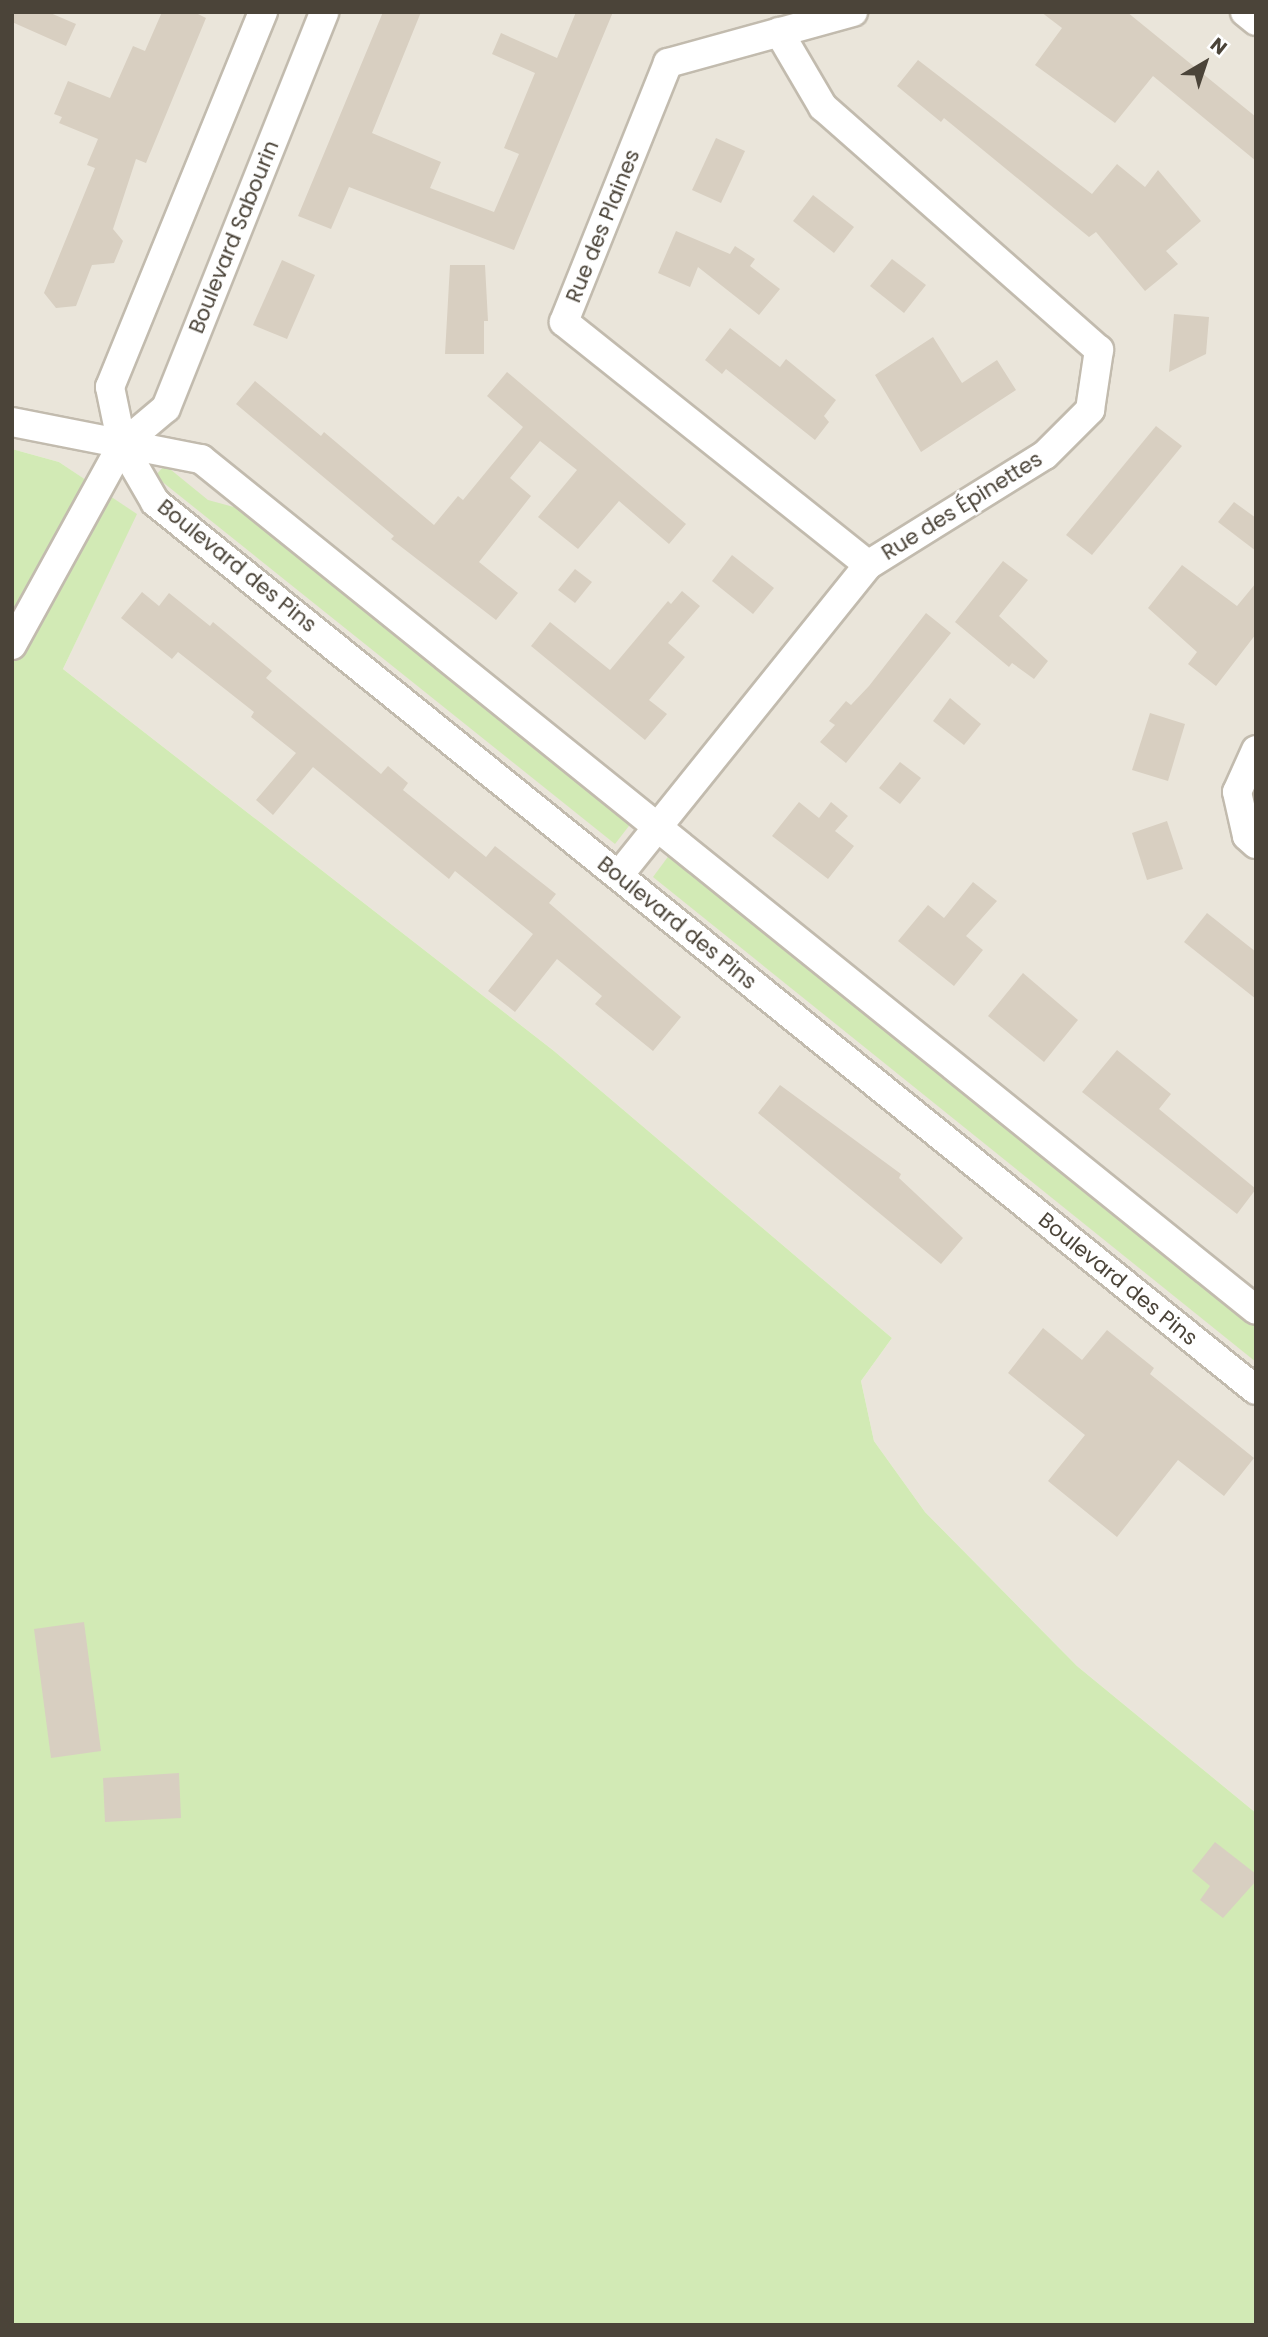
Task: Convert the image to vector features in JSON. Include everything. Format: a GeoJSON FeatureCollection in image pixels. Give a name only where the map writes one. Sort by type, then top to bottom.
{"type":"FeatureCollection","features":[{"type":"Feature","properties":{"kind":"street"},"geometry":{"type":"LineString","coordinates":[[122,445],[110,387],[263,12]]}},
{"type":"Feature","properties":{"kind":"street","name":"Boulevard Sabourin"},"geometry":{"type":"LineString","coordinates":[[12,645],[122,445],[166,408],[324,12]]}},
{"type":"Feature","properties":{"kind":"street","name":"Rue des Plaines"},"geometry":{"type":"LineString","coordinates":[[853,12],[668,64],[564,322],[868,565]]}},
{"type":"Feature","properties":{"kind":"street"},"geometry":{"type":"LineString","coordinates":[[1245,12],[1256,21]]}},
{"type":"Feature","properties":{"kind":"street","name":"Rue des Épinettes"},"geometry":{"type":"LineString","coordinates":[[619,875],[868,565],[1045,455],[1090,410],[1099,350],[823,107],[779,32]]}},
{"type":"Feature","properties":{"kind":"street"},"geometry":{"type":"LineString","coordinates":[[12,422],[201,459],[1256,1310]]}},
{"type":"Feature","properties":{"kind":"street","name":"Boulevard des Pins"},"geometry":{"type":"LineString","coordinates":[[122,445],[155,502],[1256,1390]]}},
{"type":"Feature","properties":{"kind":"street"},"geometry":{"type":"LineString","coordinates":[[1256,750],[1237,792],[1247,836],[1256,844]]}},
{"type":"Feature","properties":{"kind":"shaded area"},"geometry":{"type":"Polygon","coordinates":[[[12,12],[1256,12],[1256,1813],[1077,1666],[925,1512],[874,1441],[861,1381],[892,1338],[554,1051],[63,669],[136,514],[59,462],[12,449],[12,12]]]}},
{"type":"Feature","properties":{"kind":"green space"},"geometry":{"type":"Polygon","coordinates":[[[12,449],[59,462],[137,514],[63,669],[554,1051],[892,1338],[861,1381],[874,1441],[925,1512],[1077,1666],[1256,1813],[1256,2325],[12,2325],[12,449]]]}},
{"type":"Feature","properties":{"kind":"green space"},"geometry":{"type":"Polygon","coordinates":[[[165,465],[208,500],[241,509],[632,822],[615,844],[155,476],[165,465]]]}},
{"type":"Feature","properties":{"kind":"green space"},"geometry":{"type":"Polygon","coordinates":[[[670,854],[1256,1327],[1256,1362],[653,877],[670,854]]]}},
{"type":"Feature","properties":{"kind":"building"},"geometry":{"type":"Polygon","coordinates":[[[12,12],[48,12],[76,24],[66,46],[12,22],[12,12]]]}},
{"type":"Feature","properties":{"kind":"building"},"geometry":{"type":"Polygon","coordinates":[[[162,12],[194,12],[206,18],[146,163],[136,159],[113,229],[123,241],[114,263],[92,265],[76,306],[56,308],[44,293],[95,168],[87,165],[98,139],[59,123],[62,117],[54,114],[68,81],[110,98],[133,46],[145,51],[162,12]]]}},
{"type":"Feature","properties":{"kind":"building"},"geometry":{"type":"Polygon","coordinates":[[[383,12],[421,12],[372,133],[441,162],[430,188],[494,212],[519,154],[504,148],[535,73],[492,54],[501,33],[557,58],[576,12],[613,12],[514,250],[349,187],[331,229],[298,216],[383,12]]]}},
{"type":"Feature","properties":{"kind":"building"},"geometry":{"type":"Polygon","coordinates":[[[1041,12],[1127,12],[1256,117],[1256,161],[1153,76],[1115,123],[1035,65],[1062,28],[1041,12]]]}},
{"type":"Feature","properties":{"kind":"building"},"geometry":{"type":"Polygon","coordinates":[[[918,60],[1092,194],[1117,164],[1145,187],[1158,170],[1201,221],[1166,251],[1178,264],[1145,291],[1096,232],[1089,237],[944,118],[941,122],[897,86],[918,60]]]}},
{"type":"Feature","properties":{"kind":"building"},"geometry":{"type":"Polygon","coordinates":[[[716,138],[745,151],[721,203],[692,190],[716,138]]]}},
{"type":"Feature","properties":{"kind":"building"},"geometry":{"type":"Polygon","coordinates":[[[813,195],[854,227],[834,253],[793,221],[813,195]]]}},
{"type":"Feature","properties":{"kind":"building"},"geometry":{"type":"Polygon","coordinates":[[[676,231],[730,254],[735,246],[755,259],[750,266],[780,289],[759,315],[698,267],[690,287],[658,273],[676,231]]]}},
{"type":"Feature","properties":{"kind":"building"},"geometry":{"type":"Polygon","coordinates":[[[892,259],[926,285],[904,313],[870,286],[892,259]]]}},
{"type":"Feature","properties":{"kind":"building"},"geometry":{"type":"Polygon","coordinates":[[[282,260],[315,275],[287,339],[253,325],[282,260]]]}},
{"type":"Feature","properties":{"kind":"building"},"geometry":{"type":"Polygon","coordinates":[[[450,265],[485,265],[488,321],[484,321],[484,354],[445,354],[450,265]]]}},
{"type":"Feature","properties":{"kind":"building"},"geometry":{"type":"Polygon","coordinates":[[[1174,314],[1209,317],[1206,354],[1169,372],[1174,314]]]}},
{"type":"Feature","properties":{"kind":"building"},"geometry":{"type":"Polygon","coordinates":[[[730,328],[780,367],[786,359],[836,400],[824,416],[829,422],[815,440],[726,369],[722,374],[705,360],[730,328]]]}},
{"type":"Feature","properties":{"kind":"building"},"geometry":{"type":"Polygon","coordinates":[[[933,337],[962,383],[997,360],[1016,390],[921,452],[875,375],[933,337]]]}},
{"type":"Feature","properties":{"kind":"building"},"geometry":{"type":"Polygon","coordinates":[[[507,372],[686,524],[669,544],[619,501],[578,549],[538,517],[577,470],[540,441],[510,478],[531,496],[479,562],[518,593],[496,620],[391,539],[394,536],[236,404],[255,381],[321,436],[324,432],[434,525],[458,496],[463,500],[523,427],[487,396],[507,372]]]}},
{"type":"Feature","properties":{"kind":"building"},"geometry":{"type":"Polygon","coordinates":[[[1156,426],[1182,446],[1092,555],[1066,535],[1156,426]]]}},
{"type":"Feature","properties":{"kind":"building"},"geometry":{"type":"Polygon","coordinates":[[[1234,502],[1256,518],[1256,551],[1218,522],[1234,502]]]}},
{"type":"Feature","properties":{"kind":"building"},"geometry":{"type":"Polygon","coordinates":[[[732,555],[774,588],[753,614],[712,581],[732,555]]]}},
{"type":"Feature","properties":{"kind":"building"},"geometry":{"type":"Polygon","coordinates":[[[1003,561],[1028,580],[999,616],[1048,661],[1034,679],[1012,663],[1009,667],[955,622],[1003,561]]]}},
{"type":"Feature","properties":{"kind":"building"},"geometry":{"type":"Polygon","coordinates":[[[1182,565],[1237,606],[1256,583],[1256,634],[1216,686],[1188,664],[1197,652],[1148,608],[1182,565]]]}},
{"type":"Feature","properties":{"kind":"building"},"geometry":{"type":"Polygon","coordinates":[[[575,569],[592,582],[575,603],[558,590],[575,569]]]}},
{"type":"Feature","properties":{"kind":"building"},"geometry":{"type":"Polygon","coordinates":[[[682,591],[700,606],[668,643],[685,657],[649,700],[667,714],[645,740],[531,646],[550,622],[610,670],[668,601],[671,604],[682,591]]]}},
{"type":"Feature","properties":{"kind":"building"},"geometry":{"type":"Polygon","coordinates":[[[142,592],[159,606],[169,593],[210,626],[213,622],[272,671],[266,678],[381,774],[388,766],[408,783],[403,790],[486,857],[495,846],[556,894],[549,903],[681,1017],[653,1051],[595,1004],[602,996],[557,959],[515,1012],[488,991],[533,934],[455,871],[449,879],[313,767],[273,815],[256,800],[296,753],[251,717],[254,712],[178,652],[172,659],[121,618],[142,592]]]}},
{"type":"Feature","properties":{"kind":"building"},"geometry":{"type":"Polygon","coordinates":[[[926,613],[951,633],[846,763],[820,742],[835,725],[829,721],[846,701],[851,705],[869,686],[926,613]]]}},
{"type":"Feature","properties":{"kind":"building"},"geometry":{"type":"Polygon","coordinates":[[[950,698],[981,724],[964,745],[933,721],[950,698]]]}},
{"type":"Feature","properties":{"kind":"building"},"geometry":{"type":"Polygon","coordinates":[[[1150,713],[1185,724],[1168,781],[1132,770],[1150,713]]]}},
{"type":"Feature","properties":{"kind":"building"},"geometry":{"type":"Polygon","coordinates":[[[900,762],[921,778],[900,804],[879,788],[900,762]]]}},
{"type":"Feature","properties":{"kind":"building"},"geometry":{"type":"Polygon","coordinates":[[[799,802],[819,818],[831,802],[848,816],[835,831],[854,846],[828,879],[772,836],[799,802]]]}},
{"type":"Feature","properties":{"kind":"building"},"geometry":{"type":"Polygon","coordinates":[[[1167,821],[1183,869],[1147,880],[1132,833],[1167,821]]]}},
{"type":"Feature","properties":{"kind":"building"},"geometry":{"type":"Polygon","coordinates":[[[973,882],[997,901],[966,936],[983,950],[954,986],[898,941],[928,905],[944,918],[973,882]]]}},
{"type":"Feature","properties":{"kind":"building"},"geometry":{"type":"Polygon","coordinates":[[[1207,913],[1256,952],[1256,999],[1184,942],[1207,913]]]}},
{"type":"Feature","properties":{"kind":"building"},"geometry":{"type":"Polygon","coordinates":[[[1023,973],[1078,1020],[1044,1062],[988,1016],[1023,973]]]}},
{"type":"Feature","properties":{"kind":"building"},"geometry":{"type":"Polygon","coordinates":[[[1117,1050],[1171,1094],[1159,1109],[1256,1189],[1237,1214],[1082,1092],[1117,1050]]]}},
{"type":"Feature","properties":{"kind":"building"},"geometry":{"type":"Polygon","coordinates":[[[780,1085],[901,1174],[899,1178],[963,1238],[941,1264],[758,1113],[780,1085]]]}},
{"type":"Feature","properties":{"kind":"building"},"geometry":{"type":"Polygon","coordinates":[[[1043,1328],[1082,1360],[1107,1330],[1154,1368],[1150,1374],[1254,1458],[1224,1496],[1178,1460],[1117,1537],[1048,1481],[1085,1435],[1008,1373],[1043,1328]]]}},
{"type":"Feature","properties":{"kind":"building"},"geometry":{"type":"Polygon","coordinates":[[[84,1622],[101,1751],[51,1758],[34,1629],[84,1622]]]}},
{"type":"Feature","properties":{"kind":"building"},"geometry":{"type":"Polygon","coordinates":[[[179,1773],[181,1818],[105,1822],[103,1778],[179,1773]]]}},
{"type":"Feature","properties":{"kind":"building"},"geometry":{"type":"Polygon","coordinates":[[[1215,1842],[1256,1874],[1256,1881],[1223,1918],[1200,1900],[1210,1886],[1192,1871],[1215,1842]]]}}]}
